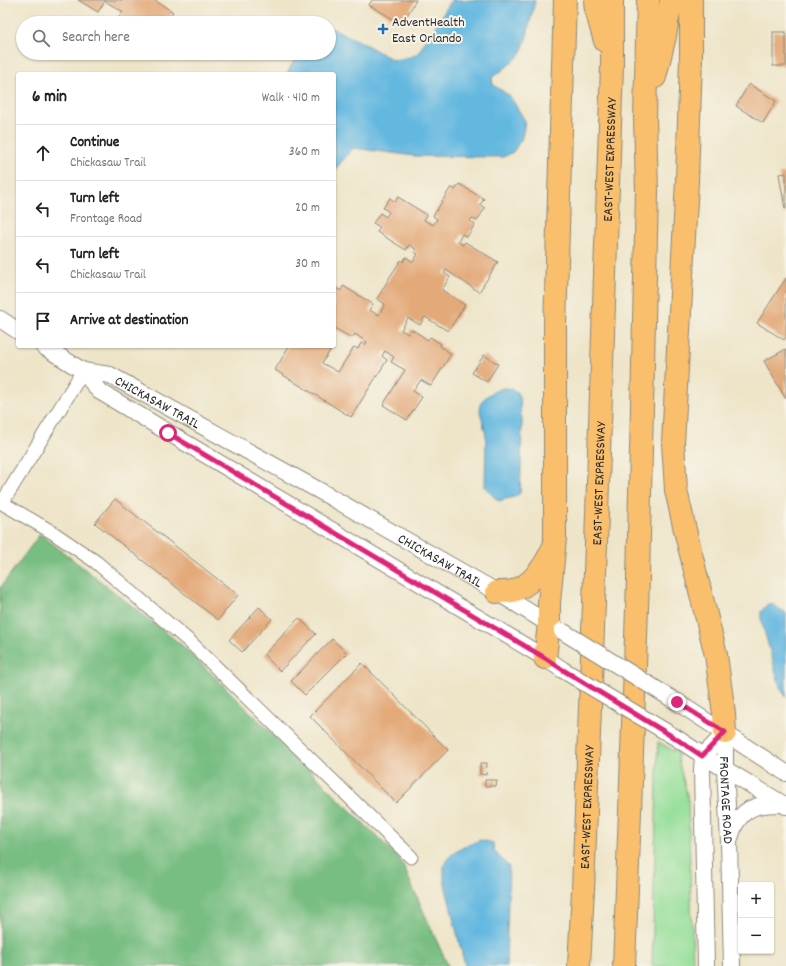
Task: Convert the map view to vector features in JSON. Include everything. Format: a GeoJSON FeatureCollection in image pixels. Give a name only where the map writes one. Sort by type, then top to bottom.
{"type":"FeatureCollection","features":[{"type":"Feature","properties":{"kind":"highway"},"geometry":{"type":"LineString","coordinates":[[545,658],[555,628],[549,603],[554,545],[555,326],[565,0]]}},
{"type":"Feature","properties":{"kind":"highway"},"geometry":{"type":"LineString","coordinates":[[595,0],[596,10],[612,65]]}},
{"type":"Feature","properties":{"kind":"highway","name":"EAST-WEST EXPRESSWAY"},"geometry":{"type":"LineString","coordinates":[[579,966],[594,595],[612,65],[612,0]]}},
{"type":"Feature","properties":{"kind":"highway"},"geometry":{"type":"LineString","coordinates":[[624,966],[639,555],[647,192],[645,117],[648,0]]}},
{"type":"Feature","properties":{"kind":"highway"},"geometry":{"type":"LineString","coordinates":[[645,117],[665,36],[671,0]]}},
{"type":"Feature","properties":{"kind":"highway"},"geometry":{"type":"LineString","coordinates":[[691,10],[687,181],[673,443],[676,490],[716,655],[725,732]]}},
{"type":"Feature","properties":{"kind":"highway"},"geometry":{"type":"LineString","coordinates":[[497,592],[512,591],[525,586],[534,578],[546,563],[554,545]]}},
{"type":"Feature","properties":{"kind":"street"},"geometry":{"type":"LineString","coordinates":[[0,319],[16,330]]}},
{"type":"Feature","properties":{"kind":"street","name":"CHICKASAW TRAIL"},"geometry":{"type":"LineString","coordinates":[[46,348],[83,371],[99,391],[545,658],[702,756],[784,805]]}},
{"type":"Feature","properties":{"kind":"street","name":"CHICKASAW TRAIL"},"geometry":{"type":"LineString","coordinates":[[83,371],[110,375],[320,491],[497,592],[725,732],[786,773]]}},
{"type":"Feature","properties":{"kind":"street"},"geometry":{"type":"LineString","coordinates":[[83,371],[2,502],[52,532],[96,562],[190,642],[410,857]]}},
{"type":"Feature","properties":{"kind":"street","name":"FRONTAGE ROAD"},"geometry":{"type":"LineString","coordinates":[[706,966],[702,756],[725,732]]}},
{"type":"Feature","properties":{"kind":"street","name":"FRONTAGE ROAD"},"geometry":{"type":"LineString","coordinates":[[725,732],[732,966]]}},
{"type":"Feature","properties":{"kind":"street"},"geometry":{"type":"LineString","coordinates":[[729,841],[735,823],[751,808],[762,804],[784,805]]}},
{"type":"Feature","properties":{"kind":"green space"},"geometry":{"type":"Polygon","coordinates":[[[40,534],[183,646],[400,859],[448,966],[0,966],[0,588],[40,534]]]}},
{"type":"Feature","properties":{"kind":"green space"},"geometry":{"type":"Polygon","coordinates":[[[658,742],[678,753],[678,759],[688,799],[693,966],[652,966],[658,742]]]}},
{"type":"Feature","properties":{"kind":"water"},"geometry":{"type":"Polygon","coordinates":[[[452,0],[535,1],[526,39],[520,55],[503,70],[492,77],[493,85],[510,96],[525,121],[522,138],[513,152],[503,157],[415,156],[353,148],[336,169],[336,72],[288,72],[294,60],[336,60],[336,30],[393,60],[411,57],[418,53],[452,0]]]}},
{"type":"Feature","properties":{"kind":"water"},"geometry":{"type":"Polygon","coordinates":[[[505,388],[512,389],[518,393],[520,400],[520,412],[522,418],[520,493],[514,497],[498,501],[485,487],[486,435],[480,411],[481,402],[486,397],[495,391],[505,388]]]}},
{"type":"Feature","properties":{"kind":"water"},"geometry":{"type":"Polygon","coordinates":[[[772,604],[786,613],[786,697],[780,687],[761,619],[761,612],[766,606],[772,604]]]}},
{"type":"Feature","properties":{"kind":"water"},"geometry":{"type":"Polygon","coordinates":[[[480,840],[493,843],[494,851],[509,867],[506,966],[465,966],[444,880],[444,866],[449,857],[459,850],[480,840]]]}},
{"type":"Feature","properties":{"kind":"building"},"geometry":{"type":"Polygon","coordinates":[[[78,0],[154,0],[173,12],[170,16],[120,16],[123,12],[105,1],[98,12],[78,0]]]}},
{"type":"Feature","properties":{"kind":"building"},"geometry":{"type":"Polygon","coordinates":[[[372,0],[416,0],[402,24],[369,5],[372,0]]]}},
{"type":"Feature","properties":{"kind":"building"},"geometry":{"type":"Polygon","coordinates":[[[773,32],[786,32],[786,66],[773,66],[773,32]]]}},
{"type":"Feature","properties":{"kind":"building"},"geometry":{"type":"Polygon","coordinates":[[[749,84],[776,101],[763,123],[736,106],[749,84]]]}},
{"type":"Feature","properties":{"kind":"building"},"geometry":{"type":"Polygon","coordinates":[[[786,173],[786,209],[785,209],[779,174],[786,173]]]}},
{"type":"Feature","properties":{"kind":"building"},"geometry":{"type":"Polygon","coordinates":[[[459,184],[484,199],[480,205],[485,208],[477,221],[472,218],[470,221],[475,224],[467,237],[462,234],[458,242],[463,245],[465,242],[498,262],[479,292],[446,270],[444,273],[450,277],[442,290],[465,305],[448,331],[425,317],[420,325],[408,318],[401,330],[408,334],[411,329],[428,340],[430,337],[441,344],[440,346],[451,354],[431,386],[421,380],[413,391],[422,397],[407,420],[383,405],[405,370],[391,362],[394,357],[385,351],[382,356],[387,360],[351,417],[275,370],[288,348],[332,348],[322,363],[338,372],[354,347],[358,349],[361,343],[365,345],[367,342],[355,334],[352,338],[336,329],[336,288],[341,291],[343,286],[373,304],[369,310],[379,315],[385,304],[377,299],[391,275],[401,260],[403,262],[406,257],[413,262],[418,254],[414,252],[416,249],[409,245],[406,250],[377,232],[380,227],[373,223],[380,213],[386,217],[389,212],[383,208],[390,198],[395,202],[398,197],[427,215],[424,220],[433,225],[437,219],[433,216],[451,187],[455,190],[459,184]]]}},
{"type":"Feature","properties":{"kind":"building"},"geometry":{"type":"Polygon","coordinates":[[[786,278],[786,337],[784,340],[757,323],[786,278]]]}},
{"type":"Feature","properties":{"kind":"building"},"geometry":{"type":"Polygon","coordinates":[[[786,349],[786,399],[764,361],[786,349]]]}},
{"type":"Feature","properties":{"kind":"building"},"geometry":{"type":"Polygon","coordinates":[[[484,355],[498,364],[487,382],[472,373],[484,355]]]}},
{"type":"Feature","properties":{"kind":"building"},"geometry":{"type":"Polygon","coordinates":[[[115,499],[238,595],[218,620],[95,523],[115,499]]]}},
{"type":"Feature","properties":{"kind":"building"},"geometry":{"type":"Polygon","coordinates":[[[259,607],[272,619],[242,652],[229,640],[259,607]]]}},
{"type":"Feature","properties":{"kind":"building"},"geometry":{"type":"Polygon","coordinates":[[[299,618],[316,634],[280,671],[264,655],[299,618]]]}},
{"type":"Feature","properties":{"kind":"building"},"geometry":{"type":"Polygon","coordinates":[[[332,639],[347,653],[305,695],[291,681],[332,639]]]}},
{"type":"Feature","properties":{"kind":"building"},"geometry":{"type":"Polygon","coordinates":[[[362,663],[448,750],[396,803],[310,716],[362,663]]]}},
{"type":"Feature","properties":{"kind":"building"},"geometry":{"type":"Polygon","coordinates":[[[480,763],[487,763],[486,775],[480,774],[480,763]]]}},
{"type":"Feature","properties":{"kind":"building"},"geometry":{"type":"Polygon","coordinates":[[[485,780],[497,780],[496,786],[485,786],[485,780]]]}},
{"type":"Feature","properties":{"kind":"place","name":"AdventHealth East Orlando"},"geometry":{"type":"Point","coordinates":[383,29]}},
{"type":"Feature","properties":{"kind":"route"},"geometry":{"type":"LineString","coordinates":[[168,433],[545,658],[702,756],[725,732],[677,702]]}}]}
